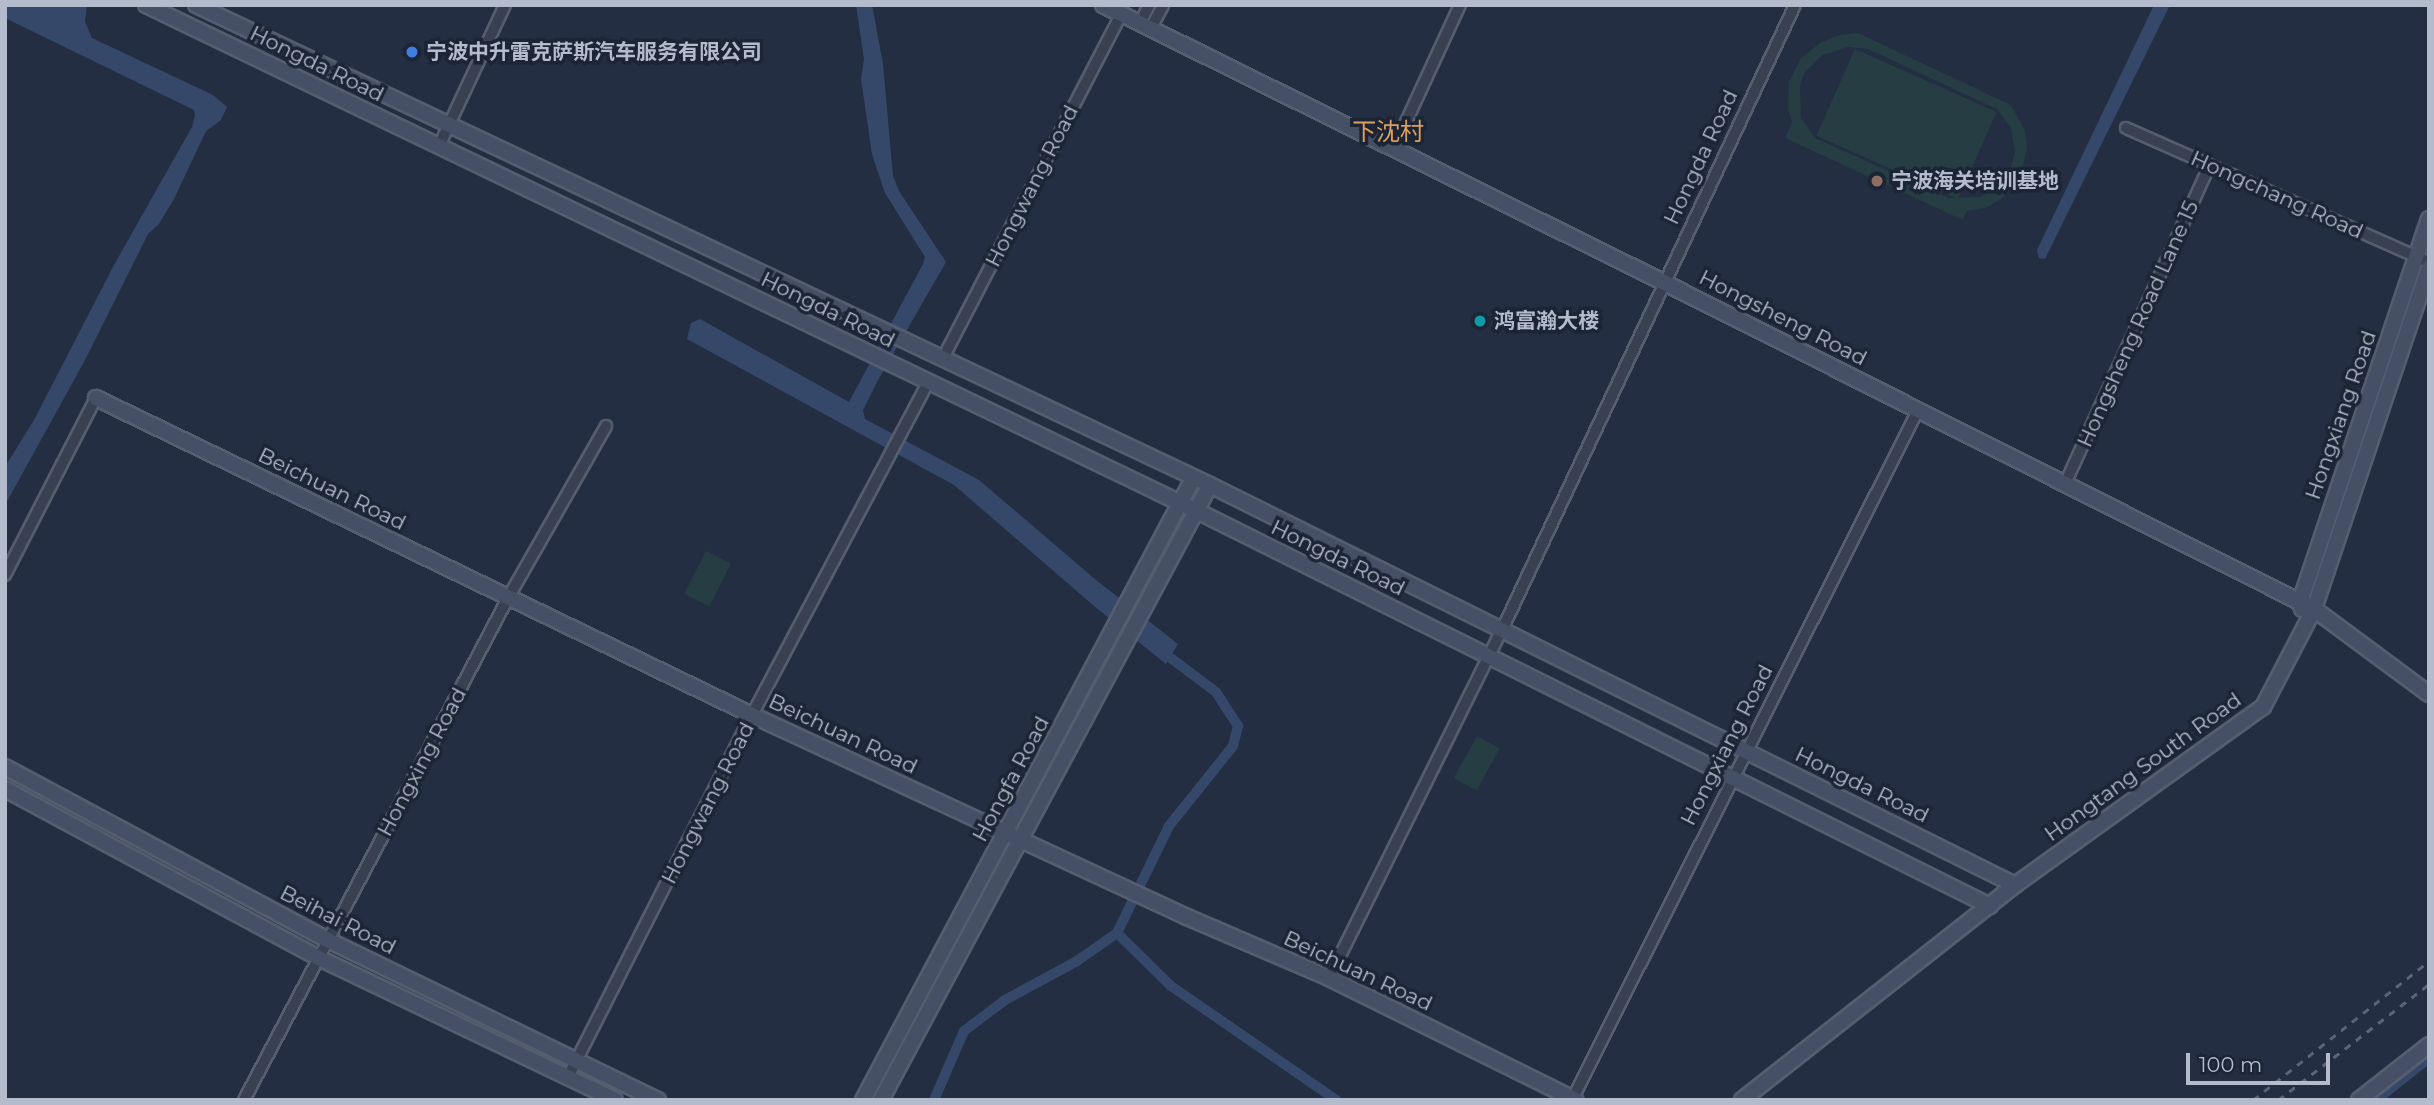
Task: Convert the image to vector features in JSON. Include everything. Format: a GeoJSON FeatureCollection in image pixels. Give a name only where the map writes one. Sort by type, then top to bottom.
{"type":"FeatureCollection","features":[{"type":"Feature","properties":{"kind":"main road","name":"Hongda Road"},"geometry":{"type":"LineString","coordinates":[[146,5],[1181,503],[1990,906]]}},
{"type":"Feature","properties":{"kind":"main road","name":"Hongda Road"},"geometry":{"type":"LineString","coordinates":[[196,5],[1194,477],[2015,885]]}},
{"type":"Feature","properties":{"kind":"main road","name":"Hongsheng Road"},"geometry":{"type":"LineString","coordinates":[[1103,5],[2314,609],[2429,694]]}},
{"type":"Feature","properties":{"kind":"main road","name":"Hongxiang Road"},"geometry":{"type":"LineString","coordinates":[[2300,602],[2423,259],[2429,219]]}},
{"type":"Feature","properties":{"kind":"main road","name":"Hongtang South Road"},"geometry":{"type":"LineString","coordinates":[[1742,1100],[2015,885],[2263,707],[2314,609],[2429,268]]}},
{"type":"Feature","properties":{"kind":"main road","name":"Beichuan Road"},"geometry":{"type":"LineString","coordinates":[[96,398],[752,715],[1329,978],[1575,1099]]}},
{"type":"Feature","properties":{"kind":"main road","name":"Hongfa Road"},"geometry":{"type":"LineString","coordinates":[[863,1100],[1194,477]]}},
{"type":"Feature","properties":{"kind":"main road","name":"Hongfa Road"},"geometry":{"type":"LineString","coordinates":[[881,1100],[1210,485]]}},
{"type":"Feature","properties":{"kind":"main road"},"geometry":{"type":"LineString","coordinates":[[2300,602],[2306,624]]}},
{"type":"Feature","properties":{"kind":"main road","name":"Beihai Road"},"geometry":{"type":"LineString","coordinates":[[5,767],[328,940],[657,1100]]}},
{"type":"Feature","properties":{"kind":"main road","name":"Beihai Road"},"geometry":{"type":"LineString","coordinates":[[5,789],[319,958],[615,1100]]}},
{"type":"Feature","properties":{"kind":"main road"},"geometry":{"type":"LineString","coordinates":[[2359,1100],[2429,1045]]}},
{"type":"Feature","properties":{"kind":"street"},"geometry":{"type":"LineString","coordinates":[[439,146],[505,5]]}},
{"type":"Feature","properties":{"kind":"street"},"geometry":{"type":"LineString","coordinates":[[1146,26],[1149,5]]}},
{"type":"Feature","properties":{"kind":"street"},"geometry":{"type":"LineString","coordinates":[[1146,26],[1163,5]]}},
{"type":"Feature","properties":{"kind":"street"},"geometry":{"type":"LineString","coordinates":[[1393,150],[1460,5]]}},
{"type":"Feature","properties":{"kind":"street","name":"Hongda Road"},"geometry":{"type":"LineString","coordinates":[[1329,978],[1502,630],[1795,5]]}},
{"type":"Feature","properties":{"kind":"street","name":"Hongwang Road"},"geometry":{"type":"LineString","coordinates":[[943,358],[1121,14]]}},
{"type":"Feature","properties":{"kind":"street","name":"Hongchang Road"},"geometry":{"type":"LineString","coordinates":[[2126,128],[2423,259]]}},
{"type":"Feature","properties":{"kind":"street","name":"Hongsheng Road Lane 15"},"geometry":{"type":"LineString","coordinates":[[2065,484],[2210,165]]}},
{"type":"Feature","properties":{"kind":"street","name":"Hongwang Road"},"geometry":{"type":"LineString","coordinates":[[568,1077],[752,715],[928,382]]}},
{"type":"Feature","properties":{"kind":"street"},"geometry":{"type":"LineString","coordinates":[[5,575],[96,398]]}},
{"type":"Feature","properties":{"kind":"street","name":"Hongxiang Road"},"geometry":{"type":"LineString","coordinates":[[1575,1099],[1919,410]]}},
{"type":"Feature","properties":{"kind":"street","name":"Hongxing Road"},"geometry":{"type":"LineString","coordinates":[[244,1100],[508,597],[606,426]]}},
{"type":"Feature","properties":{"kind":"green space"},"geometry":{"type":"Polygon","coordinates":[[[1858,33],[2011,105],[2025,131],[2027,148],[2021,174],[2007,195],[1986,208],[1967,211],[1963,220],[1785,138],[1792,122],[1788,109],[1789,82],[1801,58],[1820,43],[1839,35],[1858,33]],[[1848,47],[1822,55],[1805,72],[1800,85],[1801,118],[1815,138],[1948,198],[1980,197],[1998,187],[2008,176],[2015,153],[2011,128],[1997,109],[1868,49],[1848,47]]]}},
{"type":"Feature","properties":{"kind":"green space"},"geometry":{"type":"Polygon","coordinates":[[[1855,49],[1997,112],[1958,199],[1816,136],[1855,49]]]}},
{"type":"Feature","properties":{"kind":"green space"},"geometry":{"type":"Polygon","coordinates":[[[706,551],[731,564],[709,606],[684,594],[706,551]]]}},
{"type":"Feature","properties":{"kind":"green space"},"geometry":{"type":"Polygon","coordinates":[[[1477,736],[1500,749],[1476,791],[1454,778],[1477,736]]]}},
{"type":"Feature","properties":{"kind":"water"},"geometry":{"type":"Polygon","coordinates":[[[5,5],[87,5],[85,22],[92,38],[213,95],[227,107],[221,120],[206,131],[174,199],[159,224],[148,234],[84,362],[5,505],[5,467],[34,420],[114,265],[192,127],[195,115],[194,110],[5,18],[5,5]]]}},
{"type":"Feature","properties":{"kind":"water"},"geometry":{"type":"Polygon","coordinates":[[[856,5],[872,5],[883,64],[893,176],[899,191],[946,262],[877,382],[863,410],[865,419],[979,480],[1096,580],[1178,644],[1166,664],[1094,606],[954,485],[687,339],[691,323],[700,319],[849,402],[923,264],[925,257],[885,193],[872,154],[861,79],[864,59],[856,5]]]}},
{"type":"Feature","properties":{"kind":"water"},"geometry":{"type":"Polygon","coordinates":[[[2154,5],[2170,5],[2045,259],[2039,258],[2037,250],[2154,5]]]}},
{"type":"Feature","properties":{"kind":"waterway"},"geometry":{"type":"LineString","coordinates":[[934,1100],[964,1031],[1005,1000],[1077,961],[1117,933],[1169,826],[1233,746],[1238,726],[1216,692],[1160,650]]}},
{"type":"Feature","properties":{"kind":"waterway"},"geometry":{"type":"LineString","coordinates":[[1117,933],[1171,986],[1336,1100]]}},
{"type":"Feature","properties":{"kind":"waterway"},"geometry":{"type":"LineString","coordinates":[[2376,1100],[2429,1058]]}},
{"type":"Feature","properties":{"kind":"railway"},"geometry":{"type":"LineString","coordinates":[[2253,1100],[2429,961]]}},
{"type":"Feature","properties":{"kind":"railway"},"geometry":{"type":"LineString","coordinates":[[2278,1100],[2429,984]]}},
{"type":"Feature","properties":{"kind":"place","name":"宁波中升雷克萨斯汽车服务有限公司"},"geometry":{"type":"Point","coordinates":[412,52]}},
{"type":"Feature","properties":{"kind":"place","name":"宁波海关培训基地"},"geometry":{"type":"Point","coordinates":[1877,181]}},
{"type":"Feature","properties":{"kind":"place","name":"鸿富瀚大楼"},"geometry":{"type":"Point","coordinates":[1480,321]}},
{"type":"Feature","properties":{"kind":"district","name":"下沈村"},"geometry":{"type":"Point","coordinates":[1388,132]}}]}
